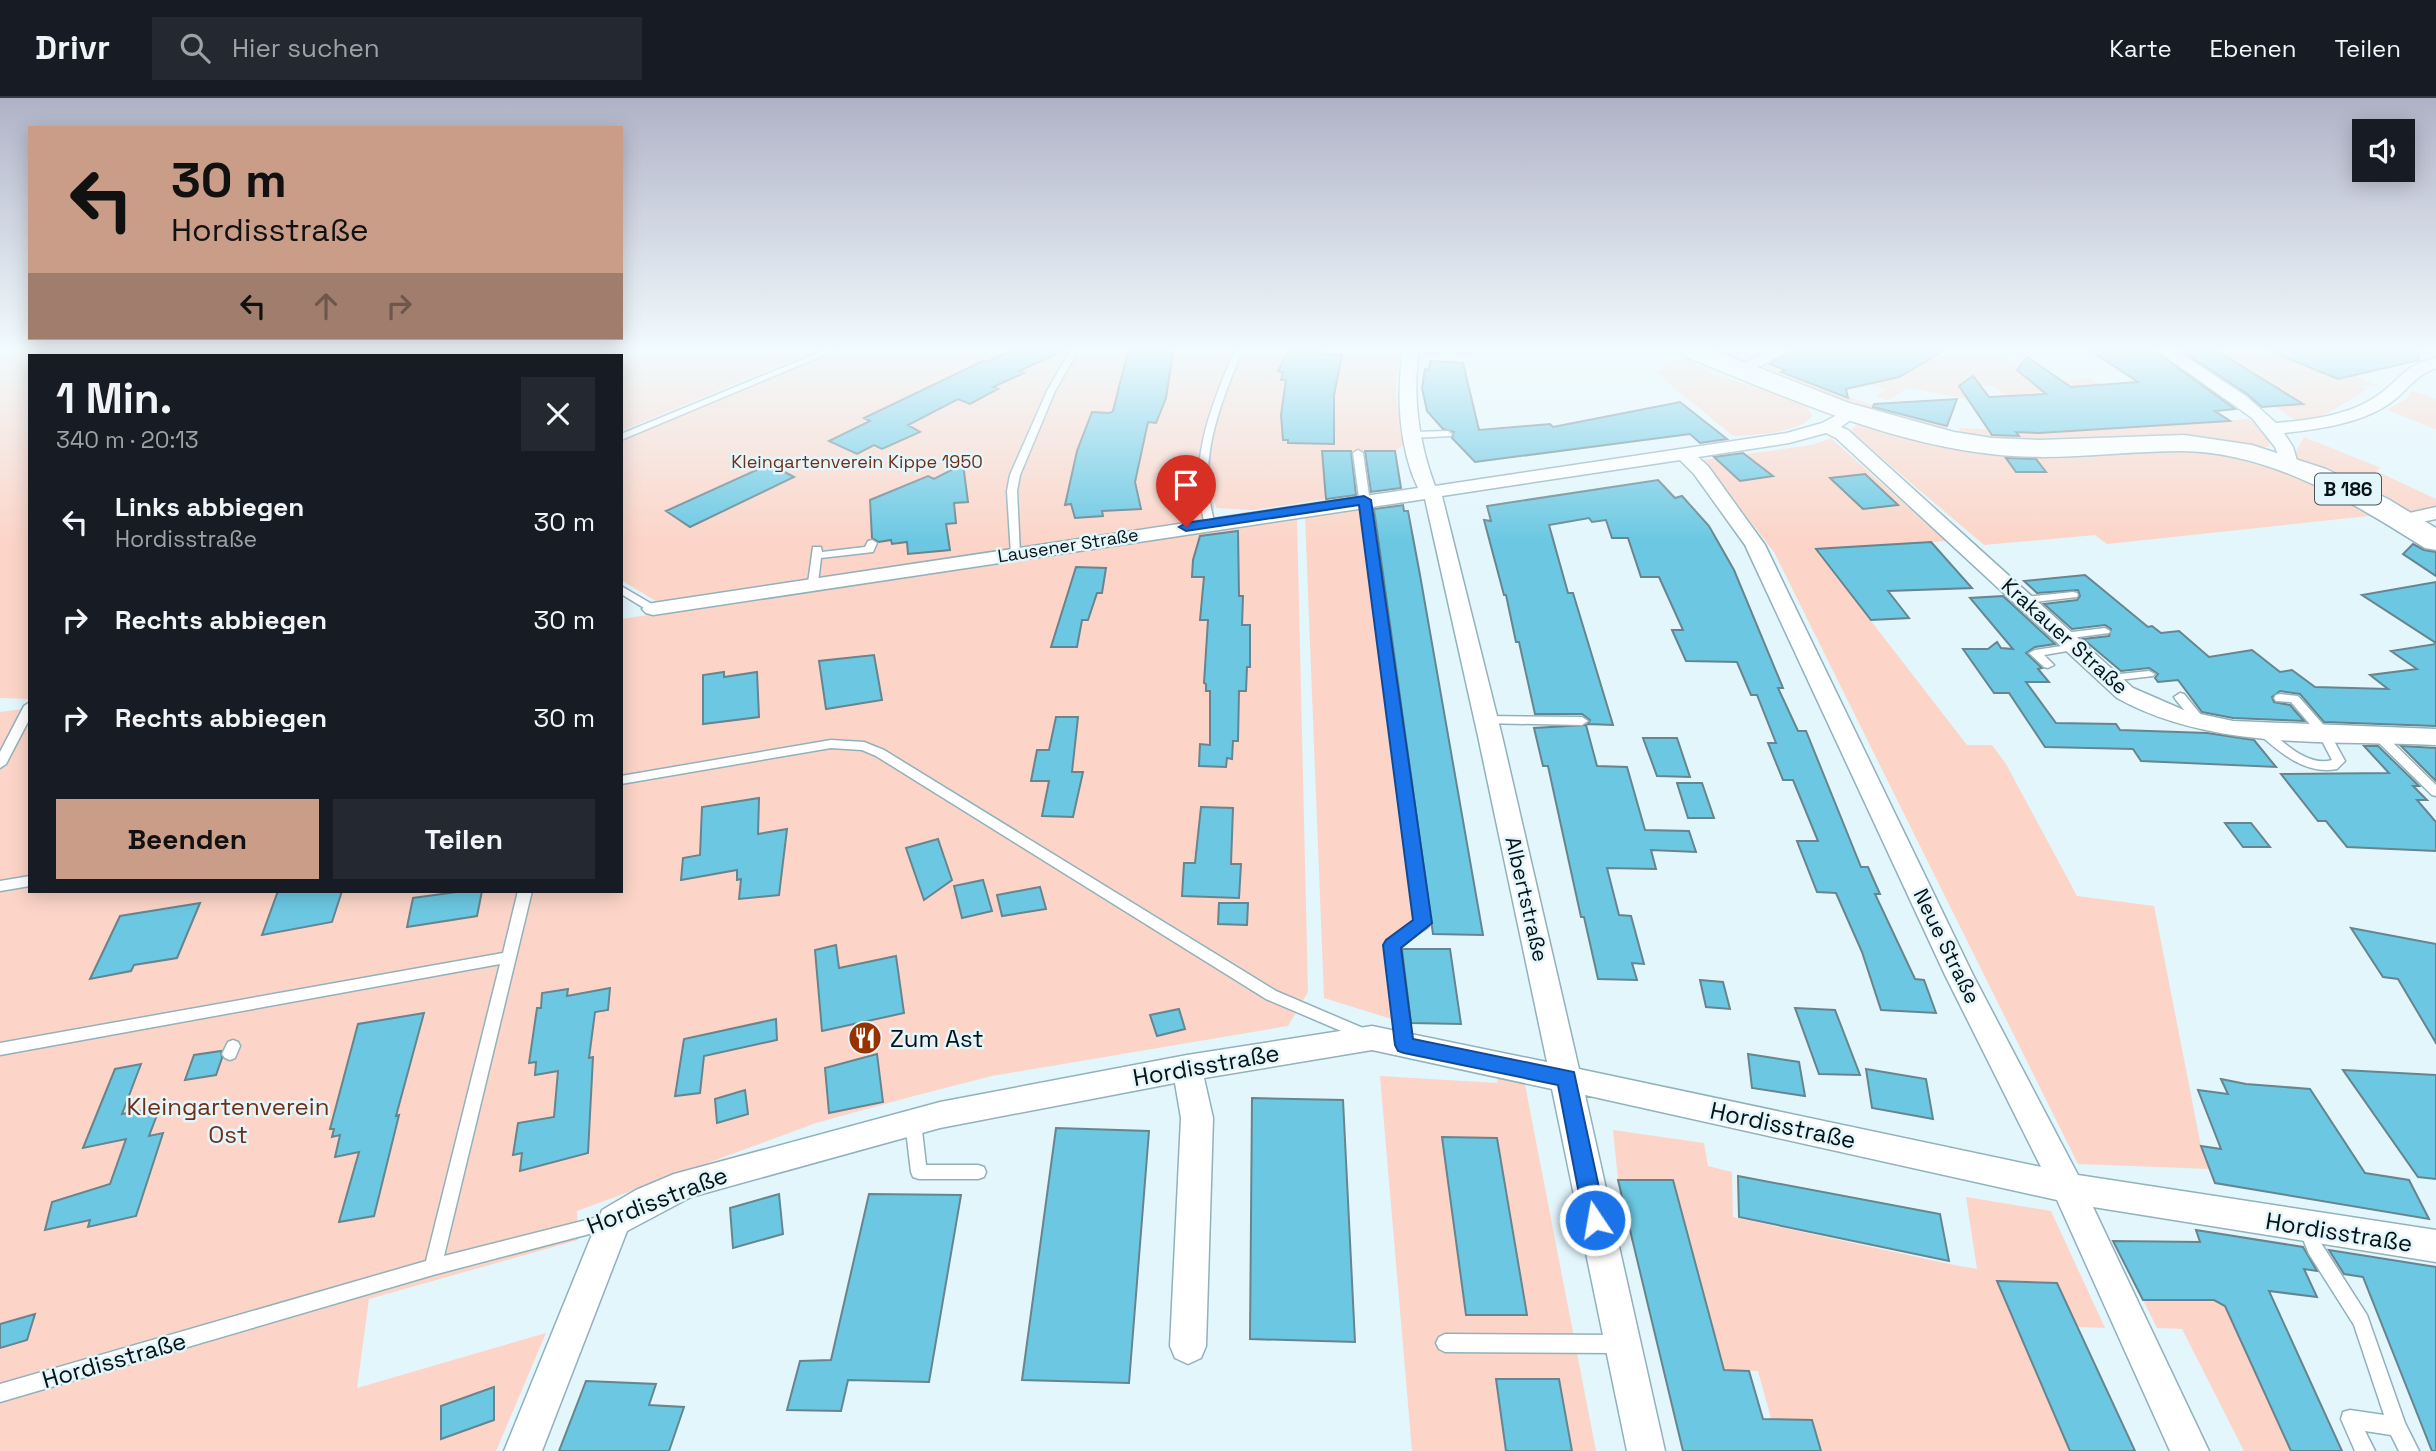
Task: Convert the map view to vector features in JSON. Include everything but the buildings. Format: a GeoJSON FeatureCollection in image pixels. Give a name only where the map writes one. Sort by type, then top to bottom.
{"type":"FeatureCollection","features":[{"type":"Feature","properties":{"kind":"main road","name":"B 186"},"geometry":{"type":"LineString","coordinates":[[1859,414],[1950,440],[1994,446],[2204,444],[2252,453],[2289,464],[2365,497],[2436,541]]}},
{"type":"Feature","properties":{"kind":"street","name":"Albertstraße"},"geometry":{"type":"LineString","coordinates":[[1411,414],[1413,435],[1427,491],[1434,498],[1567,1078],[1578,1144],[1646,1451]]}},
{"type":"Feature","properties":{"kind":"street","name":"Lausener Straße"},"geometry":{"type":"LineString","coordinates":[[653,608],[1789,438],[1828,427],[1849,414]]}},
{"type":"Feature","properties":{"kind":"street"},"geometry":{"type":"LineString","coordinates":[[2258,414],[2288,451],[2289,464]]}},
{"type":"Feature","properties":{"kind":"street"},"geometry":{"type":"LineString","coordinates":[[2271,429],[2316,426],[2349,414]]}},
{"type":"Feature","properties":{"kind":"street","name":"Krakauer Straße"},"geometry":{"type":"LineString","coordinates":[[1828,427],[1842,434],[2125,693],[2151,708],[2202,724],[2263,731],[2436,737]]}},
{"type":"Feature","properties":{"kind":"street","name":"Neue Straße"},"geometry":{"type":"LineString","coordinates":[[1684,453],[1701,470],[1755,545],[1959,975],[2068,1188],[2190,1451]]}},
{"type":"Feature","properties":{"kind":"street"},"geometry":{"type":"LineString","coordinates":[[2403,520],[2436,513]]}},
{"type":"Feature","properties":{"kind":"street","name":"Hordisstraße"},"geometry":{"type":"LineString","coordinates":[[614,1221],[648,1201],[686,1184],[913,1122],[1018,1098],[1372,1038],[2068,1188],[2436,1246]]}},
{"type":"Feature","properties":{"kind":"street"},"geometry":{"type":"LineString","coordinates":[[1187,1068],[1197,1118],[1188,1346]]}},
{"type":"Feature","properties":{"kind":"street"},"geometry":{"type":"LineString","coordinates":[[523,1451],[614,1221]]}},
{"type":"Feature","properties":{"kind":"lane"},"geometry":{"type":"LineString","coordinates":[[623,436],[677,414]]}},
{"type":"Feature","properties":{"kind":"lane"},"geometry":{"type":"LineString","coordinates":[[1016,553],[1012,491],[1015,475],[1041,414]]}},
{"type":"Feature","properties":{"kind":"lane"},"geometry":{"type":"LineString","coordinates":[[1210,524],[1202,484],[1202,458],[1217,414]]}},
{"type":"Feature","properties":{"kind":"lane"},"geometry":{"type":"LineString","coordinates":[[1413,435],[1448,433]]}},
{"type":"Feature","properties":{"kind":"lane"},"geometry":{"type":"LineString","coordinates":[[1358,453],[1423,923],[1392,945],[1404,1045]]}},
{"type":"Feature","properties":{"kind":"lane"},"geometry":{"type":"LineString","coordinates":[[813,583],[816,552],[869,550],[872,542]]}},
{"type":"Feature","properties":{"kind":"lane"},"geometry":{"type":"LineString","coordinates":[[623,590],[653,608]]}},
{"type":"Feature","properties":{"kind":"lane"},"geometry":{"type":"LineString","coordinates":[[2019,594],[2073,595]]}},
{"type":"Feature","properties":{"kind":"lane"},"geometry":{"type":"LineString","coordinates":[[2048,665],[2035,653],[2105,631]]}},
{"type":"Feature","properties":{"kind":"lane"},"geometry":{"type":"LineString","coordinates":[[2110,678],[2149,674]]}},
{"type":"Feature","properties":{"kind":"lane"},"geometry":{"type":"LineString","coordinates":[[2180,697],[2202,724]]}},
{"type":"Feature","properties":{"kind":"lane"},"geometry":{"type":"LineString","coordinates":[[2263,731],[2295,758],[2314,765],[2333,766],[2339,761],[2325,733],[2294,699],[2280,698]]}},
{"type":"Feature","properties":{"kind":"lane"},"geometry":{"type":"LineString","coordinates":[[0,764],[28,710]]}},
{"type":"Feature","properties":{"kind":"lane"},"geometry":{"type":"LineString","coordinates":[[1485,720],[1582,721]]}},
{"type":"Feature","properties":{"kind":"lane"},"geometry":{"type":"LineString","coordinates":[[2378,734],[2436,792]]}},
{"type":"Feature","properties":{"kind":"lane"},"geometry":{"type":"LineString","coordinates":[[623,780],[831,744],[864,746],[880,753],[1271,995],[1372,1038]]}},
{"type":"Feature","properties":{"kind":"lane"},"geometry":{"type":"LineString","coordinates":[[0,886],[28,881]]}},
{"type":"Feature","properties":{"kind":"lane"},"geometry":{"type":"LineString","coordinates":[[433,1267],[525,893]]}},
{"type":"Feature","properties":{"kind":"lane"},"geometry":{"type":"LineString","coordinates":[[0,1049],[510,957]]}},
{"type":"Feature","properties":{"kind":"lane"},"geometry":{"type":"LineString","coordinates":[[913,1122],[919,1172],[978,1172]]}},
{"type":"Feature","properties":{"kind":"lane","name":"Hordisstraße"},"geometry":{"type":"LineString","coordinates":[[0,1393],[433,1267],[614,1221]]}},
{"type":"Feature","properties":{"kind":"lane"},"geometry":{"type":"LineString","coordinates":[[2306,1227],[2315,1248],[2361,1321],[2397,1426],[2409,1451]]}},
{"type":"Feature","properties":{"kind":"lane"},"geometry":{"type":"LineString","coordinates":[[1446,1343],[1623,1344]]}},
{"type":"Feature","properties":{"kind":"lane"},"geometry":{"type":"LineString","coordinates":[[2365,1451],[2350,1419],[2397,1426]]}},
{"type":"Feature","properties":{"kind":"green space"},"geometry":{"type":"Polygon","coordinates":[[[0,414],[28,414],[28,699],[0,698],[0,414]]]}},
{"type":"Feature","properties":{"kind":"green space"},"geometry":{"type":"Polygon","coordinates":[[[623,414],[662,414],[623,430],[623,414]]]}},
{"type":"Feature","properties":{"kind":"green space","name":"Kleingartenverein Kippe 1950"},"geometry":{"type":"Polygon","coordinates":[[[685,414],[1399,414],[1404,445],[1395,451],[1345,452],[1326,499],[1253,510],[1216,508],[1214,498],[1214,517],[1202,519],[1202,523],[659,603],[623,581],[623,440],[685,414]]]}},
{"type":"Feature","properties":{"kind":"green space"},"geometry":{"type":"Polygon","coordinates":[[[1706,414],[1812,416],[1806,422],[1787,430],[1733,436],[1706,414]]]}},
{"type":"Feature","properties":{"kind":"green space"},"geometry":{"type":"Polygon","coordinates":[[[1879,414],[1896,414],[1947,426],[1946,433],[1909,425],[1879,414]]]}},
{"type":"Feature","properties":{"kind":"green space"},"geometry":{"type":"Polygon","coordinates":[[[2286,414],[2326,414],[2321,417],[2295,420],[2286,414]]]}},
{"type":"Feature","properties":{"kind":"green space"},"geometry":{"type":"Polygon","coordinates":[[[2398,414],[2436,414],[2436,429],[2398,414]]]}},
{"type":"Feature","properties":{"kind":"green space"},"geometry":{"type":"Polygon","coordinates":[[[2249,419],[2269,438],[2269,447],[2032,443],[1958,436],[1960,428],[2049,433],[2249,419]]]}},
{"type":"Feature","properties":{"kind":"green space"},"geometry":{"type":"Polygon","coordinates":[[[1860,423],[1889,431],[2210,453],[2296,478],[2378,515],[2107,544],[2095,535],[1984,545],[1850,431],[1860,423]]]}},
{"type":"Feature","properties":{"kind":"green space"},"geometry":{"type":"Polygon","coordinates":[[[2304,437],[2381,468],[2376,471],[2436,499],[2436,505],[2403,520],[2289,464],[2304,437]]]}},
{"type":"Feature","properties":{"kind":"green space"},"geometry":{"type":"Polygon","coordinates":[[[1831,438],[1946,541],[1816,550],[1967,745],[1992,745],[2006,764],[2077,896],[2154,906],[2201,1146],[2210,1169],[2078,1164],[1774,552],[1703,460],[1812,445],[1831,438]]]}},
{"type":"Feature","properties":{"kind":"green space"},"geometry":{"type":"Polygon","coordinates":[[[1365,507],[1423,923],[1392,945],[1401,1022],[1324,998],[1305,517],[1365,507]]]}},
{"type":"Feature","properties":{"kind":"green space","name":"Kleingartenverein Ost"},"geometry":{"type":"Polygon","coordinates":[[[1297,518],[1308,992],[1288,1026],[992,1076],[816,1123],[577,1211],[578,1240],[369,1299],[357,1388],[546,1333],[496,1451],[0,1451],[0,712],[28,708],[28,893],[623,893],[623,619],[1297,518]]]}},
{"type":"Feature","properties":{"kind":"green space"},"geometry":{"type":"Polygon","coordinates":[[[1499,1064],[1522,1069],[1596,1451],[1412,1451],[1380,1076],[1497,1083],[1499,1064]]]}},
{"type":"Feature","properties":{"kind":"green space"},"geometry":{"type":"Polygon","coordinates":[[[1613,1130],[1704,1143],[1708,1166],[1732,1172],[1733,1217],[1954,1265],[1977,1269],[1966,1197],[2051,1211],[2105,1328],[2077,1327],[2057,1283],[1997,1282],[2070,1451],[1780,1451],[1758,1371],[1724,1370],[1673,1180],[1618,1180],[1613,1130]]]}},
{"type":"Feature","properties":{"kind":"green space"},"geometry":{"type":"Polygon","coordinates":[[[2158,1241],[2201,1245],[2291,1451],[2244,1451],[2182,1329],[2157,1328],[2143,1300],[2190,1300],[2158,1241]]]}},
{"type":"Feature","properties":{"kind":"place","name":"Zum Ast"},"geometry":{"type":"Point","coordinates":[865,1038]}},
{"type":"Feature","properties":{"kind":"route"},"geometry":{"type":"LineString","coordinates":[[1186,527],[1364,500],[1423,923],[1392,945],[1404,1045],[1567,1078],[1595,1220]]}}]}
